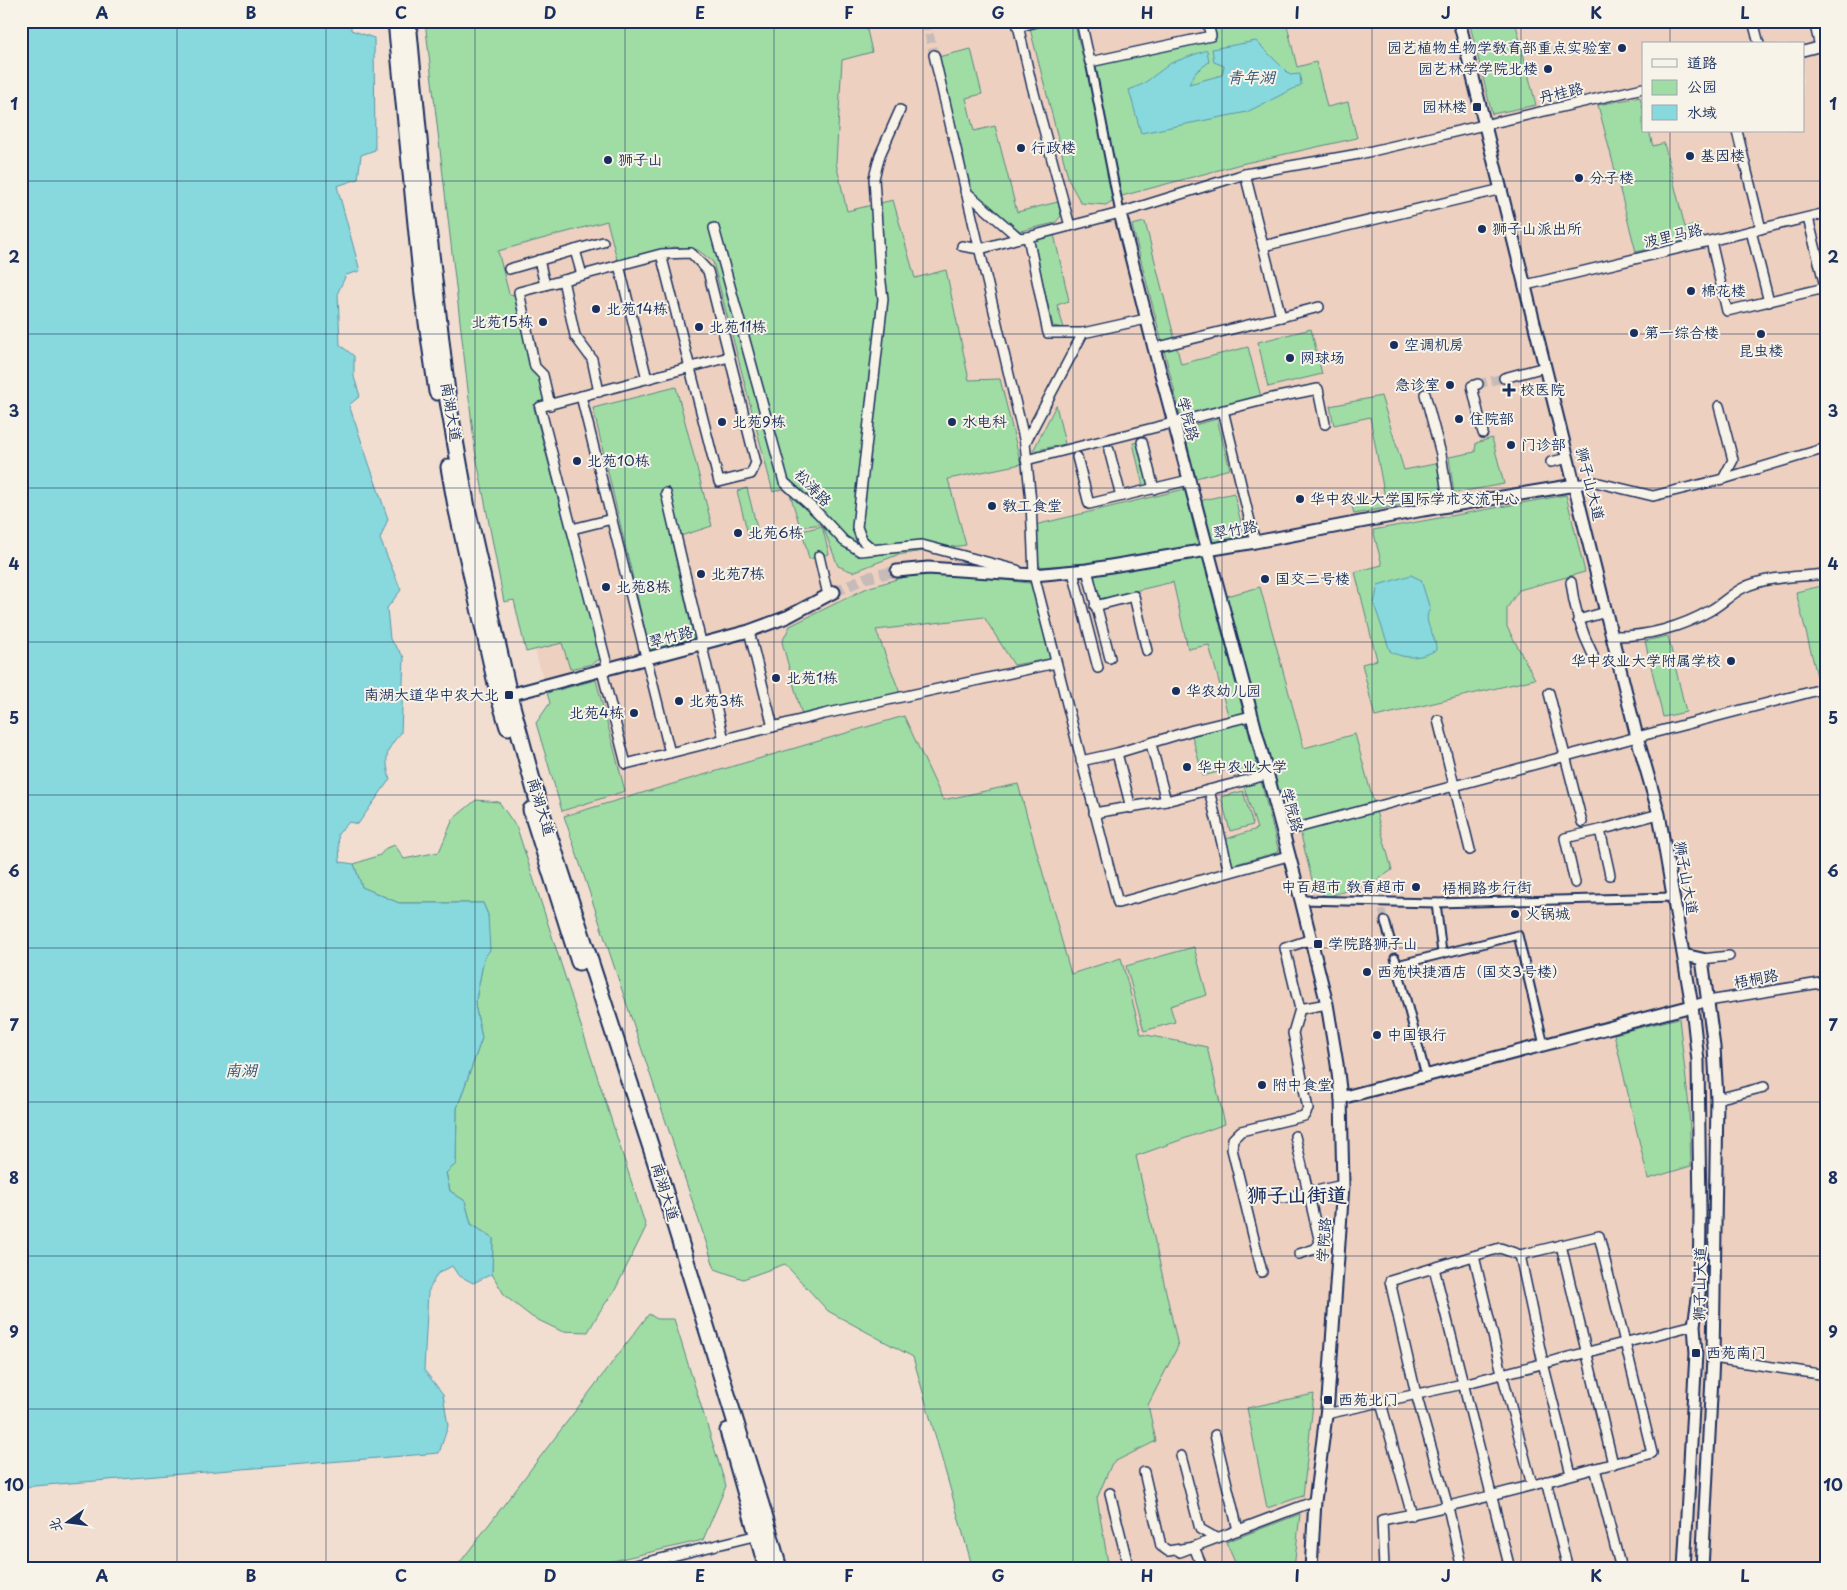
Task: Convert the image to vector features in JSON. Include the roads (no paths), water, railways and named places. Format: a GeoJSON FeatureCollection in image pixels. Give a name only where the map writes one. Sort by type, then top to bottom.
{"type":"FeatureCollection","features":[{"type":"Feature","properties":{"kind":"main road","name":"南湖大道"},"geometry":{"type":"LineString","coordinates":[[396,21],[423,295],[434,376],[456,506],[499,697],[540,843],[702,1338],[766,1569]]}},
{"type":"Feature","properties":{"kind":"main road","name":"南湖大道"},"geometry":{"type":"LineString","coordinates":[[408,21],[424,193],[448,401],[467,508],[509,694],[537,798],[655,1160],[766,1520],[779,1569]]}},
{"type":"Feature","properties":{"kind":"street"},"geometry":{"type":"LineString","coordinates":[[1040,21],[1017,24],[1070,226]]}},
{"type":"Feature","properties":{"kind":"street"},"geometry":{"type":"LineString","coordinates":[[962,246],[980,249],[1120,213],[1081,21]]}},
{"type":"Feature","properties":{"kind":"street"},"geometry":{"type":"LineString","coordinates":[[1090,62],[1211,36],[1207,21]]}},
{"type":"Feature","properties":{"kind":"street","name":"狮子山大道"},"geometry":{"type":"LineString","coordinates":[[1460,21],[1637,737],[1659,814],[1692,1006],[1698,1061],[1699,1293],[1694,1325],[1696,1353],[1684,1569]]}},
{"type":"Feature","properties":{"kind":"street"},"geometry":{"type":"LineString","coordinates":[[1753,21],[1758,42]]}},
{"type":"Feature","properties":{"kind":"street"},"geometry":{"type":"LineString","coordinates":[[1804,51],[1823,46],[1814,21]]}},
{"type":"Feature","properties":{"kind":"street"},"geometry":{"type":"LineString","coordinates":[[934,55],[1025,443],[1031,502],[1034,575],[1118,903],[1288,856]]}},
{"type":"Feature","properties":{"kind":"street","name":"丹桂路"},"geometry":{"type":"LineString","coordinates":[[1120,213],[1245,174],[1359,154],[1642,88]]}},
{"type":"Feature","properties":{"kind":"street"},"geometry":{"type":"LineString","coordinates":[[873,550],[862,540],[857,527],[883,299],[874,178],[880,155],[900,110]]}},
{"type":"Feature","properties":{"kind":"street"},"geometry":{"type":"LineString","coordinates":[[1737,132],[1761,229]]}},
{"type":"Feature","properties":{"kind":"street"},"geometry":{"type":"LineString","coordinates":[[1245,174],[1281,317]]}},
{"type":"Feature","properties":{"kind":"street"},"geometry":{"type":"LineString","coordinates":[[1263,246],[1502,190]]}},
{"type":"Feature","properties":{"kind":"street"},"geometry":{"type":"LineString","coordinates":[[965,191],[1023,238],[1048,333],[1083,333],[1146,319]]}},
{"type":"Feature","properties":{"kind":"street","name":"学院路"},"geometry":{"type":"LineString","coordinates":[[1120,213],[1146,319],[1301,900],[1309,940],[1326,1004],[1342,1098],[1342,1185],[1326,1414],[1316,1501],[1311,1569]]}},
{"type":"Feature","properties":{"kind":"street","name":"波里马路"},"geometry":{"type":"LineString","coordinates":[[1526,285],[1826,213]]}},
{"type":"Feature","properties":{"kind":"street"},"geometry":{"type":"LineString","coordinates":[[1711,241],[1727,311],[1826,289],[1808,218]]}},
{"type":"Feature","properties":{"kind":"street","name":"松涛路"},"geometry":{"type":"LineString","coordinates":[[714,228],[784,482],[817,512],[844,541],[860,551],[922,545],[1034,575]]}},
{"type":"Feature","properties":{"kind":"street"},"geometry":{"type":"LineString","coordinates":[[1751,232],[1769,302]]}},
{"type":"Feature","properties":{"kind":"street"},"geometry":{"type":"LineString","coordinates":[[509,269],[604,242]]}},
{"type":"Feature","properties":{"kind":"street"},"geometry":{"type":"LineString","coordinates":[[575,250],[582,275]]}},
{"type":"Feature","properties":{"kind":"street"},"geometry":{"type":"LineString","coordinates":[[550,405],[543,375],[535,367],[519,292],[661,254],[691,253],[708,271],[756,463],[750,474],[718,482],[661,254]]}},
{"type":"Feature","properties":{"kind":"street"},"geometry":{"type":"LineString","coordinates":[[539,260],[545,285]]}},
{"type":"Feature","properties":{"kind":"street"},"geometry":{"type":"LineString","coordinates":[[619,265],[647,379]]}},
{"type":"Feature","properties":{"kind":"street"},"geometry":{"type":"LineString","coordinates":[[563,280],[575,336],[592,359],[599,392]]}},
{"type":"Feature","properties":{"kind":"street"},"geometry":{"type":"LineString","coordinates":[[1154,348],[1319,307]]}},
{"type":"Feature","properties":{"kind":"street"},"geometry":{"type":"LineString","coordinates":[[1025,443],[1083,333]]}},
{"type":"Feature","properties":{"kind":"street"},"geometry":{"type":"LineString","coordinates":[[729,357],[540,407],[572,529],[626,764],[901,696],[1056,663]]}},
{"type":"Feature","properties":{"kind":"street"},"geometry":{"type":"LineString","coordinates":[[1504,378],[1545,367]]}},
{"type":"Feature","properties":{"kind":"street"},"geometry":{"type":"LineString","coordinates":[[1478,384],[1472,386],[1483,432]]}},
{"type":"Feature","properties":{"kind":"street"},"geometry":{"type":"LineString","coordinates":[[1026,460],[1223,410],[1318,389],[1325,424]]}},
{"type":"Feature","properties":{"kind":"street"},"geometry":{"type":"LineString","coordinates":[[1425,394],[1442,454],[1449,506]]}},
{"type":"Feature","properties":{"kind":"street"},"geometry":{"type":"LineString","coordinates":[[581,396],[670,753]]}},
{"type":"Feature","properties":{"kind":"street"},"geometry":{"type":"LineString","coordinates":[[1719,406],[1733,460],[1722,479]]}},
{"type":"Feature","properties":{"kind":"street"},"geometry":{"type":"LineString","coordinates":[[1223,410],[1255,542]]}},
{"type":"Feature","properties":{"kind":"street"},"geometry":{"type":"LineString","coordinates":[[1142,442],[1154,489]]}},
{"type":"Feature","properties":{"kind":"street"},"geometry":{"type":"LineString","coordinates":[[1575,485],[1595,482],[1653,496],[1722,479],[1826,448]]}},
{"type":"Feature","properties":{"kind":"street"},"geometry":{"type":"LineString","coordinates":[[1109,450],[1121,496]]}},
{"type":"Feature","properties":{"kind":"street"},"geometry":{"type":"LineString","coordinates":[[1077,457],[1089,504],[1189,480]]}},
{"type":"Feature","properties":{"kind":"street"},"geometry":{"type":"LineString","coordinates":[[1550,462],[1568,458]]}},
{"type":"Feature","properties":{"kind":"street","name":"翠竹路"},"geometry":{"type":"LineString","coordinates":[[897,571],[928,568],[1034,575],[1073,572],[1255,542],[1575,485]]}},
{"type":"Feature","properties":{"kind":"street"},"geometry":{"type":"LineString","coordinates":[[666,493],[724,740]]}},
{"type":"Feature","properties":{"kind":"street"},"geometry":{"type":"LineString","coordinates":[[572,529],[612,519]]}},
{"type":"Feature","properties":{"kind":"street"},"geometry":{"type":"LineString","coordinates":[[819,556],[831,594]]}},
{"type":"Feature","properties":{"kind":"street"},"geometry":{"type":"LineString","coordinates":[[1086,570],[1110,658]]}},
{"type":"Feature","properties":{"kind":"street"},"geometry":{"type":"LineString","coordinates":[[1073,572],[1098,668]]}},
{"type":"Feature","properties":{"kind":"street"},"geometry":{"type":"LineString","coordinates":[[1612,636],[1630,636],[1671,628],[1711,610],[1742,588],[1758,582],[1826,574]]}},
{"type":"Feature","properties":{"kind":"street"},"geometry":{"type":"LineString","coordinates":[[1570,582],[1573,604],[1582,633],[1592,655]]}},
{"type":"Feature","properties":{"kind":"street","name":"翠竹路"},"geometry":{"type":"LineString","coordinates":[[509,694],[749,631],[787,617],[831,594]]}},
{"type":"Feature","properties":{"kind":"street"},"geometry":{"type":"LineString","coordinates":[[1095,606],[1134,596],[1147,651]]}},
{"type":"Feature","properties":{"kind":"street"},"geometry":{"type":"LineString","coordinates":[[1578,620],[1606,612]]}},
{"type":"Feature","properties":{"kind":"street"},"geometry":{"type":"LineString","coordinates":[[749,631],[773,727]]}},
{"type":"Feature","properties":{"kind":"street"},"geometry":{"type":"LineString","coordinates":[[1282,832],[1826,688]]}},
{"type":"Feature","properties":{"kind":"street"},"geometry":{"type":"LineString","coordinates":[[1549,693],[1582,822]]}},
{"type":"Feature","properties":{"kind":"street"},"geometry":{"type":"LineString","coordinates":[[1081,761],[1117,754],[1193,730],[1251,716]]}},
{"type":"Feature","properties":{"kind":"street"},"geometry":{"type":"LineString","coordinates":[[1438,720],[1470,850]]}},
{"type":"Feature","properties":{"kind":"street"},"geometry":{"type":"LineString","coordinates":[[1151,744],[1166,801]]}},
{"type":"Feature","properties":{"kind":"street"},"geometry":{"type":"LineString","coordinates":[[1117,754],[1131,808]]}},
{"type":"Feature","properties":{"kind":"street"},"geometry":{"type":"LineString","coordinates":[[1094,813],[1166,801],[1267,775]]}},
{"type":"Feature","properties":{"kind":"street"},"geometry":{"type":"LineString","coordinates":[[1209,790],[1229,872]]}},
{"type":"Feature","properties":{"kind":"street"},"geometry":{"type":"LineString","coordinates":[[1575,883],[1565,838],[1659,814]]}},
{"type":"Feature","properties":{"kind":"street"},"geometry":{"type":"LineString","coordinates":[[1600,830],[1610,875]]}},
{"type":"Feature","properties":{"kind":"street","name":"梧桐路步行街"},"geometry":{"type":"LineString","coordinates":[[1301,900],[1436,903],[1674,897]]}},
{"type":"Feature","properties":{"kind":"street"},"geometry":{"type":"LineString","coordinates":[[1379,901],[1382,910]]}},
{"type":"Feature","properties":{"kind":"street"},"geometry":{"type":"LineString","coordinates":[[1436,903],[1442,953]]}},
{"type":"Feature","properties":{"kind":"street"},"geometry":{"type":"LineString","coordinates":[[1385,921],[1392,943]]}},
{"type":"Feature","properties":{"kind":"street"},"geometry":{"type":"LineString","coordinates":[[1426,1076],[1396,962],[1518,936],[1544,1044]]}},
{"type":"Feature","properties":{"kind":"street"},"geometry":{"type":"LineString","coordinates":[[1262,1272],[1232,1149],[1234,1140],[1241,1131],[1304,1116],[1308,1109],[1293,1033],[1300,1009],[1285,948],[1309,940]]}},
{"type":"Feature","properties":{"kind":"street"},"geometry":{"type":"LineString","coordinates":[[1684,955],[1702,959],[1729,956]]}},
{"type":"Feature","properties":{"kind":"street","name":"狮子山大道"},"geometry":{"type":"LineString","coordinates":[[1702,959],[1714,1047],[1717,1099],[1713,1358],[1702,1569]]}},
{"type":"Feature","properties":{"kind":"street","name":"梧桐路"},"geometry":{"type":"LineString","coordinates":[[1692,1006],[1708,1001],[1826,982]]}},
{"type":"Feature","properties":{"kind":"street"},"geometry":{"type":"LineString","coordinates":[[1300,1009],[1326,1004]]}},
{"type":"Feature","properties":{"kind":"street"},"geometry":{"type":"LineString","coordinates":[[1342,1098],[1692,1006]]}},
{"type":"Feature","properties":{"kind":"street"},"geometry":{"type":"LineString","coordinates":[[1717,1099],[1764,1087]]}},
{"type":"Feature","properties":{"kind":"street"},"geometry":{"type":"LineString","coordinates":[[1295,1136],[1320,1242],[1315,1249],[1299,1254]]}},
{"type":"Feature","properties":{"kind":"street"},"geometry":{"type":"LineString","coordinates":[[1284,1198],[1342,1185]]}},
{"type":"Feature","properties":{"kind":"street"},"geometry":{"type":"LineString","coordinates":[[1384,1569],[1382,1520],[1448,1507],[1652,1454],[1598,1236],[1520,1255],[1500,1248],[1390,1281],[1416,1394],[1448,1507],[1462,1569]]}},
{"type":"Feature","properties":{"kind":"street"},"geometry":{"type":"LineString","coordinates":[[1561,1245],[1613,1464]]}},
{"type":"Feature","properties":{"kind":"street"},"geometry":{"type":"LineString","coordinates":[[1520,1255],[1543,1363],[1572,1474]]}},
{"type":"Feature","properties":{"kind":"street"},"geometry":{"type":"LineString","coordinates":[[1474,1256],[1502,1373],[1532,1485]]}},
{"type":"Feature","properties":{"kind":"street"},"geometry":{"type":"LineString","coordinates":[[1434,1268],[1510,1569]]}},
{"type":"Feature","properties":{"kind":"street"},"geometry":{"type":"LineString","coordinates":[[1326,1414],[1463,1384],[1694,1325]]}},
{"type":"Feature","properties":{"kind":"street"},"geometry":{"type":"LineString","coordinates":[[1713,1358],[1826,1375]]}},
{"type":"Feature","properties":{"kind":"street"},"geometry":{"type":"LineString","coordinates":[[1381,1403],[1412,1515]]}},
{"type":"Feature","properties":{"kind":"street"},"geometry":{"type":"LineString","coordinates":[[1215,1435],[1238,1530]]}},
{"type":"Feature","properties":{"kind":"street"},"geometry":{"type":"LineString","coordinates":[[1181,1456],[1200,1529],[1216,1538]]}},
{"type":"Feature","properties":{"kind":"street"},"geometry":{"type":"LineString","coordinates":[[1595,1468],[1621,1569]]}},
{"type":"Feature","properties":{"kind":"street"},"geometry":{"type":"LineString","coordinates":[[1144,1472],[1161,1546],[1168,1551],[1194,1547]]}},
{"type":"Feature","properties":{"kind":"street"},"geometry":{"type":"LineString","coordinates":[[1546,1481],[1568,1569]]}},
{"type":"Feature","properties":{"kind":"street"},"geometry":{"type":"LineString","coordinates":[[1110,1492],[1129,1569]]}},
{"type":"Feature","properties":{"kind":"street"},"geometry":{"type":"LineString","coordinates":[[1180,1552],[1316,1501]]}},
{"type":"Feature","properties":{"kind":"street"},"geometry":{"type":"LineString","coordinates":[[619,1569],[758,1535]]}},
{"type":"Feature","properties":{"kind":"street"},"geometry":{"type":"LineString","coordinates":[[1194,1547],[1203,1569]]}},
{"type":"Feature","properties":{"kind":"street"},"geometry":{"type":"LineString","coordinates":[[1159,1569],[1164,1569]]}},
{"type":"Feature","properties":{"kind":"water","name":"南湖"},"geometry":{"type":"Polygon","coordinates":[[[21,21],[351,21],[351,30],[374,38],[375,150],[361,155],[358,179],[337,186],[360,271],[346,275],[338,292],[340,345],[354,356],[354,377],[360,396],[349,405],[388,519],[380,539],[401,590],[387,608],[390,639],[404,657],[401,733],[389,749],[387,765],[390,779],[358,824],[349,822],[338,834],[340,862],[354,864],[362,887],[399,903],[483,903],[488,915],[490,950],[484,958],[475,1005],[482,1038],[457,1108],[456,1164],[446,1173],[450,1191],[465,1201],[471,1224],[493,1238],[492,1274],[473,1283],[458,1275],[452,1266],[437,1274],[428,1292],[424,1370],[443,1394],[448,1426],[439,1453],[34,1486],[21,1490],[21,21]]]}},
{"type":"Feature","properties":{"kind":"water","name":"青年湖"},"geometry":{"type":"Polygon","coordinates":[[[1256,41],[1290,75],[1300,74],[1301,85],[1247,112],[1141,133],[1129,90],[1143,84],[1171,63],[1207,50],[1209,62],[1196,72],[1189,84],[1222,75],[1224,66],[1214,62],[1212,49],[1256,41]]]}},
{"type":"Feature","properties":{"kind":"water"},"geometry":{"type":"Polygon","coordinates":[[[1411,575],[1421,580],[1430,609],[1427,619],[1436,644],[1436,650],[1425,655],[1407,657],[1390,651],[1374,604],[1378,585],[1411,575]]]}},
{"type":"Feature","properties":{"kind":"tunnel"},"geometry":{"type":"LineString","coordinates":[[926,21],[934,55]]}},
{"type":"Feature","properties":{"kind":"tunnel"},"geometry":{"type":"LineString","coordinates":[[1478,384],[1504,378]]}},
{"type":"Feature","properties":{"kind":"tunnel"},"geometry":{"type":"LineString","coordinates":[[834,592],[865,578],[897,571]]}},
{"type":"Feature","properties":{"kind":"tunnel"},"geometry":{"type":"LineString","coordinates":[[1382,910],[1385,921]]}},
{"type":"Feature","properties":{"kind":"tunnel"},"geometry":{"type":"LineString","coordinates":[[1391,943],[1395,958]]}},
{"type":"Feature","properties":{"kind":"place","name":"园艺植物生物学教育部重点实验室"},"geometry":{"type":"Point","coordinates":[1622,48]}},
{"type":"Feature","properties":{"kind":"place","name":"园艺林学学院北楼"},"geometry":{"type":"Point","coordinates":[1548,69]}},
{"type":"Feature","properties":{"kind":"place","name":"园林楼"},"geometry":{"type":"Point","coordinates":[1477,107]}},
{"type":"Feature","properties":{"kind":"place","name":"行政楼"},"geometry":{"type":"Point","coordinates":[1021,148]}},
{"type":"Feature","properties":{"kind":"place","name":"基因楼"},"geometry":{"type":"Point","coordinates":[1690,156]}},
{"type":"Feature","properties":{"kind":"place","name":"狮子山"},"geometry":{"type":"Point","coordinates":[608,160]}},
{"type":"Feature","properties":{"kind":"place","name":"分子楼"},"geometry":{"type":"Point","coordinates":[1579,178]}},
{"type":"Feature","properties":{"kind":"place","name":"狮子山派出所"},"geometry":{"type":"Point","coordinates":[1482,229]}},
{"type":"Feature","properties":{"kind":"place","name":"棉花楼"},"geometry":{"type":"Point","coordinates":[1691,291]}},
{"type":"Feature","properties":{"kind":"place","name":"北苑14栋"},"geometry":{"type":"Point","coordinates":[596,309]}},
{"type":"Feature","properties":{"kind":"place","name":"北苑15栋"},"geometry":{"type":"Point","coordinates":[543,322]}},
{"type":"Feature","properties":{"kind":"place","name":"北苑11栋"},"geometry":{"type":"Point","coordinates":[699,327]}},
{"type":"Feature","properties":{"kind":"place","name":"第一综合楼"},"geometry":{"type":"Point","coordinates":[1634,333]}},
{"type":"Feature","properties":{"kind":"place","name":"昆虫楼"},"geometry":{"type":"Point","coordinates":[1761,334]}},
{"type":"Feature","properties":{"kind":"place","name":"空调机房"},"geometry":{"type":"Point","coordinates":[1394,345]}},
{"type":"Feature","properties":{"kind":"place","name":"网球场"},"geometry":{"type":"Point","coordinates":[1290,358]}},
{"type":"Feature","properties":{"kind":"place","name":"急诊室"},"geometry":{"type":"Point","coordinates":[1450,385]}},
{"type":"Feature","properties":{"kind":"place","name":"校医院"},"geometry":{"type":"Point","coordinates":[1509,390]}},
{"type":"Feature","properties":{"kind":"place","name":"住院部"},"geometry":{"type":"Point","coordinates":[1459,419]}},
{"type":"Feature","properties":{"kind":"place","name":"北苑9栋"},"geometry":{"type":"Point","coordinates":[722,422]}},
{"type":"Feature","properties":{"kind":"place","name":"水电科"},"geometry":{"type":"Point","coordinates":[952,422]}},
{"type":"Feature","properties":{"kind":"place","name":"门诊部"},"geometry":{"type":"Point","coordinates":[1511,445]}},
{"type":"Feature","properties":{"kind":"place","name":"北苑10栋"},"geometry":{"type":"Point","coordinates":[577,461]}},
{"type":"Feature","properties":{"kind":"place","name":"华中农业大学国际学术交流中心"},"geometry":{"type":"Point","coordinates":[1300,499]}},
{"type":"Feature","properties":{"kind":"place","name":"教工食堂"},"geometry":{"type":"Point","coordinates":[992,506]}},
{"type":"Feature","properties":{"kind":"place","name":"北苑6栋"},"geometry":{"type":"Point","coordinates":[738,533]}},
{"type":"Feature","properties":{"kind":"place","name":"北苑7栋"},"geometry":{"type":"Point","coordinates":[701,574]}},
{"type":"Feature","properties":{"kind":"place","name":"国交二号楼"},"geometry":{"type":"Point","coordinates":[1265,579]}},
{"type":"Feature","properties":{"kind":"place","name":"北苑8栋"},"geometry":{"type":"Point","coordinates":[606,587]}},
{"type":"Feature","properties":{"kind":"place","name":"华中农业大学附属学校"},"geometry":{"type":"Point","coordinates":[1731,661]}},
{"type":"Feature","properties":{"kind":"place","name":"北苑1栋"},"geometry":{"type":"Point","coordinates":[776,678]}},
{"type":"Feature","properties":{"kind":"place","name":"华农幼儿园"},"geometry":{"type":"Point","coordinates":[1176,691]}},
{"type":"Feature","properties":{"kind":"place","name":"南湖大道华中农大北"},"geometry":{"type":"Point","coordinates":[509,695]}},
{"type":"Feature","properties":{"kind":"place","name":"北苑3栋"},"geometry":{"type":"Point","coordinates":[679,701]}},
{"type":"Feature","properties":{"kind":"place","name":"北苑4栋"},"geometry":{"type":"Point","coordinates":[634,713]}},
{"type":"Feature","properties":{"kind":"place","name":"华中农业大学"},"geometry":{"type":"Point","coordinates":[1187,767]}},
{"type":"Feature","properties":{"kind":"place","name":"中百超市 教育超市"},"geometry":{"type":"Point","coordinates":[1416,887]}},
{"type":"Feature","properties":{"kind":"place","name":"火锅城"},"geometry":{"type":"Point","coordinates":[1515,914]}},
{"type":"Feature","properties":{"kind":"place","name":"学院路狮子山"},"geometry":{"type":"Point","coordinates":[1318,944]}},
{"type":"Feature","properties":{"kind":"place","name":"西苑快捷酒店（国交3号楼）"},"geometry":{"type":"Point","coordinates":[1367,972]}},
{"type":"Feature","properties":{"kind":"place","name":"中国银行"},"geometry":{"type":"Point","coordinates":[1377,1035]}},
{"type":"Feature","properties":{"kind":"place","name":"附中食堂"},"geometry":{"type":"Point","coordinates":[1262,1085]}},
{"type":"Feature","properties":{"kind":"place","name":"西苑南门"},"geometry":{"type":"Point","coordinates":[1696,1353]}},
{"type":"Feature","properties":{"kind":"place","name":"西苑北门"},"geometry":{"type":"Point","coordinates":[1328,1400]}},
{"type":"Feature","properties":{"kind":"district","name":"狮子山街道"},"geometry":{"type":"Point","coordinates":[1297,1195]}}]}
